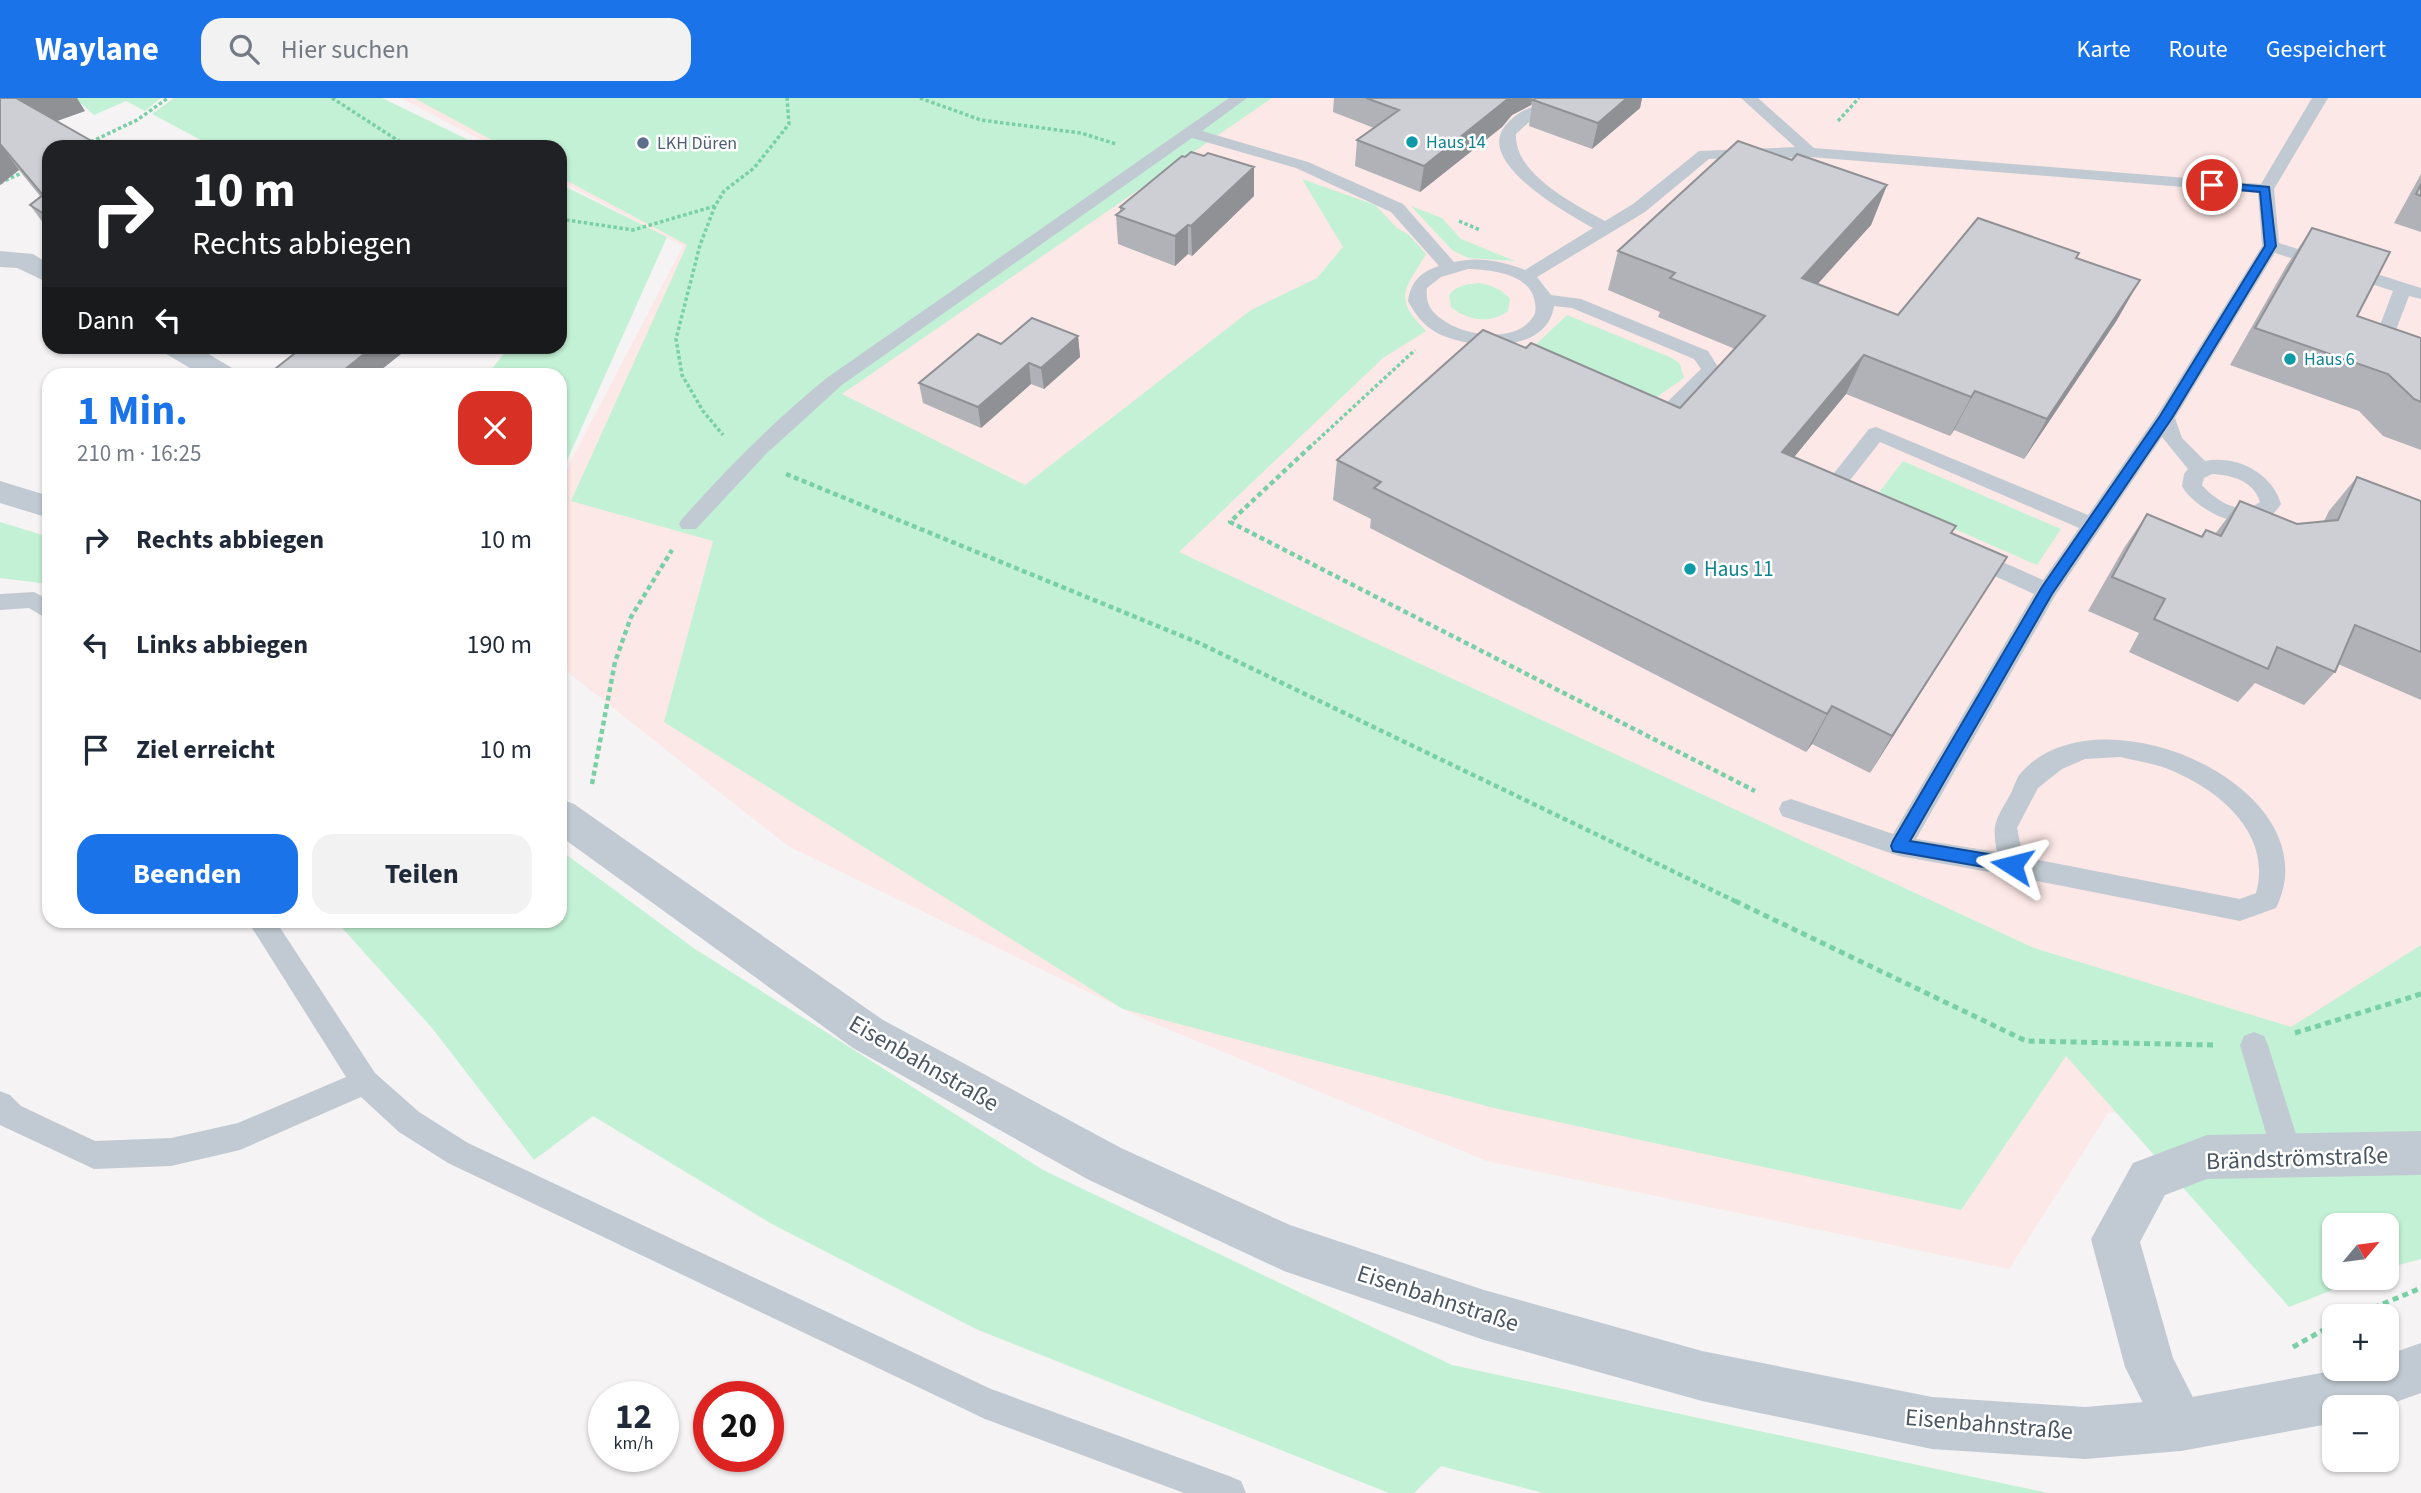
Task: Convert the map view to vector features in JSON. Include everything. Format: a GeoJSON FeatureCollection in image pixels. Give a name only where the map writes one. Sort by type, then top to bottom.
{"type":"FeatureCollection","features":[{"type":"Feature","properties":{"kind":"street"},"geometry":{"type":"LineString","coordinates":[[0,259],[23,260],[42,271]]}},
{"type":"Feature","properties":{"kind":"street"},"geometry":{"type":"LineString","coordinates":[[187,354],[211,368]]}},
{"type":"Feature","properties":{"kind":"street"},"geometry":{"type":"LineString","coordinates":[[0,492],[42,506]]}},
{"type":"Feature","properties":{"kind":"street","name":"Eisenbahnstraße"},"geometry":{"type":"LineString","coordinates":[[573,824],[868,1034],[1105,1164],[1284,1247],[1484,1315],[1702,1376],[1932,1423],[2085,1433],[2181,1424],[2342,1395],[2421,1368]]}},
{"type":"Feature","properties":{"kind":"street","name":"Brändströmstraße"},"geometry":{"type":"LineString","coordinates":[[2181,1424],[2150,1367],[2115,1239],[2149,1179],[2207,1157],[2421,1153]]}},
{"type":"Feature","properties":{"kind":"lane"},"geometry":{"type":"LineString","coordinates":[[689,524],[747,458],[794,414],[835,381],[1238,98]]}},
{"type":"Feature","properties":{"kind":"lane"},"geometry":{"type":"LineString","coordinates":[[1749,98],[1810,152]]}},
{"type":"Feature","properties":{"kind":"lane"},"geometry":{"type":"LineString","coordinates":[[1899,846],[2047,591],[2090,524],[2165,418],[2271,246],[2266,189],[2320,98]]}},
{"type":"Feature","properties":{"kind":"lane"},"geometry":{"type":"LineString","coordinates":[[1532,112],[1508,134],[1507,144],[1514,161],[1552,198],[1605,228]]}},
{"type":"Feature","properties":{"kind":"lane"},"geometry":{"type":"LineString","coordinates":[[1191,133],[1302,165],[1397,208],[1449,267]]}},
{"type":"Feature","properties":{"kind":"lane"},"geometry":{"type":"LineString","coordinates":[[1525,276],[1639,208],[1705,153],[1810,152],[2266,189]]}},
{"type":"Feature","properties":{"kind":"lane"},"geometry":{"type":"LineString","coordinates":[[2271,246],[2412,291],[2378,354],[2421,368]]}},
{"type":"Feature","properties":{"kind":"lane"},"geometry":{"type":"LineString","coordinates":[[1488,265],[1525,276],[1539,287],[1546,300],[1546,313],[1538,325],[1508,347],[1458,336],[1438,328],[1425,317],[1417,305],[1416,293],[1422,282],[1433,273],[1449,267],[1488,265]]}},
{"type":"Feature","properties":{"kind":"lane"},"geometry":{"type":"LineString","coordinates":[[1546,300],[1575,303],[1701,355],[1711,370],[1664,416],[1641,412],[1628,406]]}},
{"type":"Feature","properties":{"kind":"lane"},"geometry":{"type":"LineString","coordinates":[[2165,418],[2167,431],[2201,469]]}},
{"type":"Feature","properties":{"kind":"lane"},"geometry":{"type":"LineString","coordinates":[[1854,503],[1830,492],[1876,433],[2090,524]]}},
{"type":"Feature","properties":{"kind":"lane"},"geometry":{"type":"LineString","coordinates":[[1950,547],[2047,591]]}},
{"type":"Feature","properties":{"kind":"lane"},"geometry":{"type":"LineString","coordinates":[[0,602],[34,600],[42,606]]}},
{"type":"Feature","properties":{"kind":"lane"},"geometry":{"type":"LineString","coordinates":[[1791,809],[1899,846],[2012,865],[2240,910],[2267,900],[2274,875],[2263,828],[2232,794],[2196,771],[2170,760],[2120,748],[2083,750],[2053,762],[2029,780],[2005,828],[2012,865]]}},
{"type":"Feature","properties":{"kind":"lane"},"geometry":{"type":"LineString","coordinates":[[265,928],[365,1082],[409,1122],[457,1153],[985,1403],[1229,1493]]}},
{"type":"Feature","properties":{"kind":"lane"},"geometry":{"type":"LineString","coordinates":[[2254,1045],[2288,1157]]}},
{"type":"Feature","properties":{"kind":"lane"},"geometry":{"type":"LineString","coordinates":[[0,1104],[11,1116],[94,1155],[171,1152],[240,1136],[365,1082]]}},
{"type":"Feature","properties":{"kind":"path"},"geometry":{"type":"LineString","coordinates":[[96,140],[125,127],[168,98]]}},
{"type":"Feature","properties":{"kind":"path"},"geometry":{"type":"LineString","coordinates":[[332,98],[397,140]]}},
{"type":"Feature","properties":{"kind":"path"},"geometry":{"type":"LineString","coordinates":[[787,98],[789,124],[754,168],[724,191],[715,206],[700,245],[676,339],[682,375],[703,411],[747,458],[1199,643],[2026,1041],[2254,1045],[2421,994]]}},
{"type":"Feature","properties":{"kind":"path"},"geometry":{"type":"LineString","coordinates":[[920,98],[981,120],[1080,133],[1157,156]]}},
{"type":"Feature","properties":{"kind":"path"},"geometry":{"type":"LineString","coordinates":[[0,183],[37,166]]}},
{"type":"Feature","properties":{"kind":"path"},"geometry":{"type":"LineString","coordinates":[[567,220],[633,230],[715,206]]}},
{"type":"Feature","properties":{"kind":"path"},"geometry":{"type":"LineString","coordinates":[[1438,328],[1230,522],[1791,809]]}},
{"type":"Feature","properties":{"kind":"path"},"geometry":{"type":"LineString","coordinates":[[573,824],[615,662],[631,617],[689,524]]}},
{"type":"Feature","properties":{"kind":"path"},"geometry":{"type":"LineString","coordinates":[[2383,1304],[2421,1288]]}},
{"type":"Feature","properties":{"kind":"shaded area"},"geometry":{"type":"Polygon","coordinates":[[[401,98],[2421,98],[2421,1081],[2108,1113],[2009,1269],[1487,1161],[1146,1020],[788,846],[567,672],[567,469],[683,246],[567,185],[567,140],[482,140],[401,98]]]}},
{"type":"Feature","properties":{"kind":"green space"},"geometry":{"type":"Polygon","coordinates":[[[75,98],[161,98],[145,111],[126,101],[94,115],[75,98]]]}},
{"type":"Feature","properties":{"kind":"green space"},"geometry":{"type":"Polygon","coordinates":[[[174,98],[382,98],[469,140],[201,140],[152,114],[174,98]]]}},
{"type":"Feature","properties":{"kind":"green space"},"geometry":{"type":"Polygon","coordinates":[[[414,98],[1272,98],[842,394],[1025,485],[1251,310],[1317,278],[1343,247],[1302,179],[1375,205],[1426,254],[1405,293],[1409,310],[1426,331],[1383,358],[1179,552],[2034,948],[2291,1027],[2421,945],[2421,1259],[2399,1265],[2399,1213],[2322,1213],[2322,1290],[2332,1290],[2289,1307],[2066,1056],[1961,1210],[1494,1108],[1123,1009],[664,722],[713,541],[571,501],[687,245],[567,181],[567,140],[492,140],[414,98]]]}},
{"type":"Feature","properties":{"kind":"green space"},"geometry":{"type":"Polygon","coordinates":[[[567,187],[667,237],[567,460],[567,368],[493,368],[504,354],[567,354],[567,187]]]}},
{"type":"Feature","properties":{"kind":"green space"},"geometry":{"type":"Polygon","coordinates":[[[1411,206],[1442,218],[1461,239],[1515,261],[1468,258],[1452,250],[1411,206]]]}},
{"type":"Feature","properties":{"kind":"green space"},"geometry":{"type":"Polygon","coordinates":[[[1480,283],[1497,288],[1510,299],[1508,311],[1494,318],[1479,319],[1457,312],[1451,307],[1449,295],[1452,292],[1463,286],[1480,283]]]}},
{"type":"Feature","properties":{"kind":"green space"},"geometry":{"type":"Polygon","coordinates":[[[1567,315],[1672,358],[1680,364],[1684,378],[1657,397],[1640,396],[1530,350],[1567,315]]]}},
{"type":"Feature","properties":{"kind":"green space"},"geometry":{"type":"Polygon","coordinates":[[[1903,461],[2061,529],[2037,565],[1877,495],[1903,461]]]}},
{"type":"Feature","properties":{"kind":"green space"},"geometry":{"type":"Polygon","coordinates":[[[0,522],[42,535],[42,583],[0,578],[0,522]]]}},
{"type":"Feature","properties":{"kind":"green space"},"geometry":{"type":"Polygon","coordinates":[[[567,855],[695,949],[1043,1170],[1452,1365],[2048,1493],[1543,1493],[1441,1466],[1414,1493],[1389,1493],[978,1330],[772,1224],[593,1116],[534,1160],[432,1028],[342,928],[567,928],[567,855]]]}},
{"type":"Feature","properties":{"kind":"building"},"geometry":{"type":"Polygon","coordinates":[[[0,98],[19,98],[90,140],[42,140],[42,194],[0,144],[0,98]]]}},
{"type":"Feature","properties":{"kind":"building"},"geometry":{"type":"Polygon","coordinates":[[[1366,98],[1509,98],[1424,166],[1357,140],[1399,110],[1366,98]]]}},
{"type":"Feature","properties":{"kind":"building"},"geometry":{"type":"Polygon","coordinates":[[[1627,98],[1598,123],[1533,100],[1627,98]]]}},
{"type":"Feature","properties":{"kind":"building"},"geometry":{"type":"Polygon","coordinates":[[[1738,141],[1792,160],[1797,154],[1887,185],[1802,278],[1898,315],[1978,218],[2079,253],[2076,258],[2140,280],[2047,419],[1975,391],[1971,397],[1864,355],[1782,452],[1956,526],[1951,533],[2007,557],[1892,736],[1832,706],[1827,714],[1374,488],[1381,482],[1337,460],[1483,330],[1526,348],[1531,343],[1680,408],[1765,316],[1670,278],[1675,273],[1618,251],[1738,141]]]}},
{"type":"Feature","properties":{"kind":"building"},"geometry":{"type":"Polygon","coordinates":[[[1191,152],[1204,156],[1208,153],[1254,167],[1191,226],[1188,225],[1175,236],[1116,215],[1124,209],[1120,207],[1182,156],[1185,157],[1191,152]]]}},
{"type":"Feature","properties":{"kind":"building"},"geometry":{"type":"Polygon","coordinates":[[[42,196],[42,213],[30,205],[42,196]]]}},
{"type":"Feature","properties":{"kind":"building"},"geometry":{"type":"Polygon","coordinates":[[[2312,228],[2390,252],[2357,316],[2421,338],[2421,402],[2414,399],[2388,374],[2255,328],[2312,228]]]}},
{"type":"Feature","properties":{"kind":"building"},"geometry":{"type":"Polygon","coordinates":[[[1032,318],[1078,336],[1041,368],[1029,363],[978,407],[919,383],[978,334],[1001,344],[1032,318]]]}},
{"type":"Feature","properties":{"kind":"building"},"geometry":{"type":"Polygon","coordinates":[[[294,354],[364,354],[346,368],[276,368],[294,354]]]}},
{"type":"Feature","properties":{"kind":"building"},"geometry":{"type":"Polygon","coordinates":[[[2357,477],[2421,501],[2421,652],[2355,625],[2335,672],[2277,647],[2268,669],[2154,619],[2165,599],[2112,577],[2147,514],[2202,537],[2206,530],[2221,536],[2240,501],[2297,524],[2338,520],[2357,477]]]}},
{"type":"Feature","properties":{"kind":"place","name":"Haus 14"},"geometry":{"type":"Point","coordinates":[1412,142]}},
{"type":"Feature","properties":{"kind":"place","name":"LKH Düren"},"geometry":{"type":"Point","coordinates":[643,143]}},
{"type":"Feature","properties":{"kind":"place","name":"Haus 6"},"geometry":{"type":"Point","coordinates":[2290,359]}},
{"type":"Feature","properties":{"kind":"place","name":"Haus 11"},"geometry":{"type":"Point","coordinates":[1690,569]}},
{"type":"Feature","properties":{"kind":"route"},"geometry":{"type":"LineString","coordinates":[[2012,865],[1899,846],[2047,591],[2090,524],[2165,418],[2271,246],[2266,189],[2212,185]]}}]}
